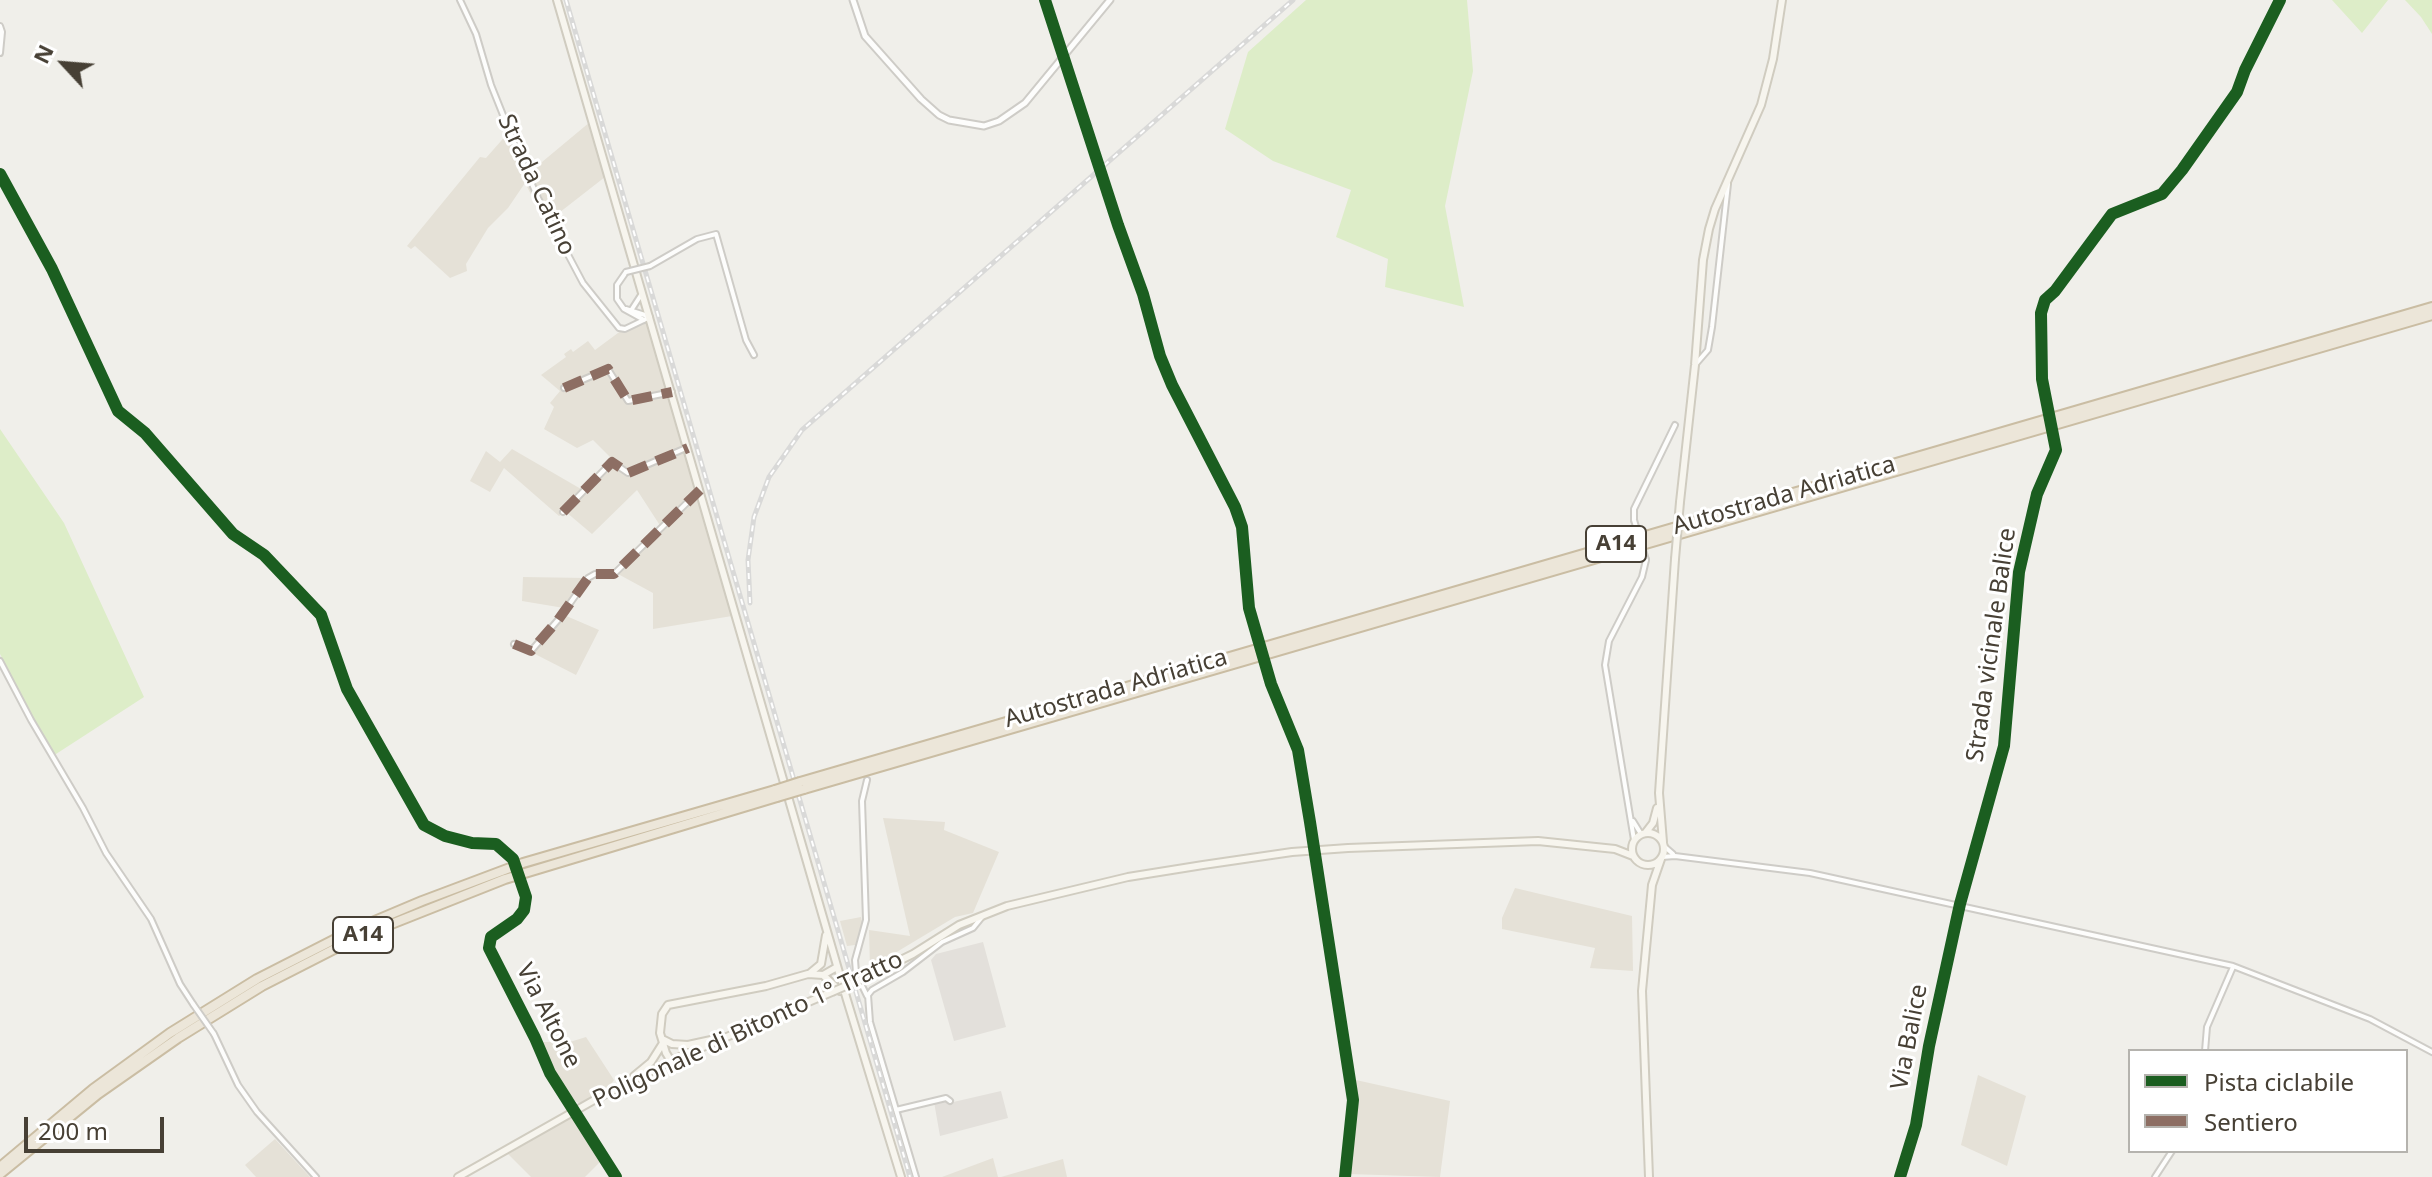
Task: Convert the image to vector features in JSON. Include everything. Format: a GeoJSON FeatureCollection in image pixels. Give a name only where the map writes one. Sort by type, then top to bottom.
{"type":"FeatureCollection","features":[{"type":"Feature","properties":{"kind":"highway","name":"Autostrada Adriatica"},"geometry":{"type":"LineString","coordinates":[[0,1174],[98,1094],[178,1038],[262,986],[356,938],[505,879],[802,785],[2432,307]]}},
{"type":"Feature","properties":{"kind":"highway","name":"Autostrada Adriatica"},"geometry":{"type":"LineString","coordinates":[[802,785],[2432,315]]}},
{"type":"Feature","properties":{"kind":"highway","name":"Autostrada Adriatica"},"geometry":{"type":"LineString","coordinates":[[0,1167],[93,1089],[170,1033],[257,979],[331,940],[523,863],[776,793]]}},
{"type":"Feature","properties":{"kind":"main road"},"geometry":{"type":"LineString","coordinates":[[557,0],[647,319],[672,392],[837,967],[901,1177]]}},
{"type":"Feature","properties":{"kind":"main road"},"geometry":{"type":"LineString","coordinates":[[1615,849],[1633,843],[1653,823],[1659,793],[1675,559],[1703,260],[1709,229],[1761,105],[1773,59],[1782,0]]}},
{"type":"Feature","properties":{"kind":"main road"},"geometry":{"type":"LineString","coordinates":[[1652,885],[1664,844],[1659,793]]}},
{"type":"Feature","properties":{"kind":"main road"},"geometry":{"type":"LineString","coordinates":[[1643,833],[1656,834],[1664,844]]}},
{"type":"Feature","properties":{"kind":"main road","name":"Poligonale di Bitonto 1° Tratto"},"geometry":{"type":"LineString","coordinates":[[458,1177],[671,1061],[887,969],[983,914],[1128,877],[1257,856],[1538,841],[1615,849]]}},
{"type":"Feature","properties":{"kind":"main road"},"geometry":{"type":"LineString","coordinates":[[1633,843],[1633,856]]}},
{"type":"Feature","properties":{"kind":"main road"},"geometry":{"type":"LineString","coordinates":[[1615,849],[1633,856],[1649,868],[1652,885],[1642,1019],[1649,1177]]}},
{"type":"Feature","properties":{"kind":"main road"},"geometry":{"type":"LineString","coordinates":[[1644,865],[1653,865],[1662,858]]}},
{"type":"Feature","properties":{"kind":"main road"},"geometry":{"type":"LineString","coordinates":[[671,1061],[660,1033],[662,1014],[668,1005],[766,986],[808,974],[821,964],[826,928]]}},
{"type":"Feature","properties":{"kind":"main road"},"geometry":{"type":"LineString","coordinates":[[816,969],[837,967]]}},
{"type":"Feature","properties":{"kind":"main road"},"geometry":{"type":"LineString","coordinates":[[808,974],[823,975],[837,967]]}},
{"type":"Feature","properties":{"kind":"main road"},"geometry":{"type":"LineString","coordinates":[[823,975],[847,1000]]}},
{"type":"Feature","properties":{"kind":"main road"},"geometry":{"type":"LineString","coordinates":[[664,1040],[688,1045],[728,1036]]}},
{"type":"Feature","properties":{"kind":"main road"},"geometry":{"type":"LineString","coordinates":[[622,1086],[651,1062],[662,1049],[664,1040]]}},
{"type":"Feature","properties":{"kind":"street","name":"Strada Catino"},"geometry":{"type":"LineString","coordinates":[[460,0],[476,34],[491,85],[515,145],[544,210],[583,283],[619,328],[634,325]]}},
{"type":"Feature","properties":{"kind":"street"},"geometry":{"type":"LineString","coordinates":[[853,0],[861,28],[873,46],[939,115],[965,125],[984,126],[999,121],[1025,103],[1110,0]]}},
{"type":"Feature","properties":{"kind":"street"},"geometry":{"type":"LineString","coordinates":[[1045,0],[1172,385],[1235,507],[1242,527],[1246,588],[1255,630],[1298,750],[1353,1100],[1345,1177]]}},
{"type":"Feature","properties":{"kind":"street","name":"Strada vicinale Balice"},"geometry":{"type":"LineString","coordinates":[[1960,904],[2004,746],[2019,572],[2037,494],[2056,450],[2042,379],[2041,313],[2045,300],[2112,214],[2162,194],[2182,170],[2237,92],[2255,47],[2280,0]]}},
{"type":"Feature","properties":{"kind":"street"},"geometry":{"type":"LineString","coordinates":[[0,26],[0,53]]}},
{"type":"Feature","properties":{"kind":"street"},"geometry":{"type":"LineString","coordinates":[[0,174],[52,269],[118,411],[145,433],[233,534],[264,555],[321,615],[347,689],[424,825],[445,836],[472,843],[496,844],[513,859]]}},
{"type":"Feature","properties":{"kind":"street"},"geometry":{"type":"LineString","coordinates":[[1695,365],[1708,350],[1729,178]]}},
{"type":"Feature","properties":{"kind":"street"},"geometry":{"type":"LineString","coordinates":[[647,319],[624,309],[615,293],[620,277],[626,272],[650,266],[697,239],[716,234],[746,340],[754,355]]}},
{"type":"Feature","properties":{"kind":"street"},"geometry":{"type":"LineString","coordinates":[[642,293],[632,312],[634,325],[647,319]]}},
{"type":"Feature","properties":{"kind":"street"},"geometry":{"type":"LineString","coordinates":[[564,388],[608,369],[628,401],[672,392]]}},
{"type":"Feature","properties":{"kind":"street"},"geometry":{"type":"LineString","coordinates":[[1633,843],[1632,818],[1605,665],[1609,641],[1642,577],[1646,560],[1634,520],[1634,509],[1675,425]]}},
{"type":"Feature","properties":{"kind":"street"},"geometry":{"type":"LineString","coordinates":[[563,512],[612,462],[628,473],[688,448]]}},
{"type":"Feature","properties":{"kind":"street"},"geometry":{"type":"LineString","coordinates":[[514,644],[531,651],[588,578],[595,574],[614,574],[700,490]]}},
{"type":"Feature","properties":{"kind":"street"},"geometry":{"type":"LineString","coordinates":[[0,661],[106,853],[151,919],[180,984],[214,1034],[238,1085],[257,1112],[316,1177]]}},
{"type":"Feature","properties":{"kind":"street"},"geometry":{"type":"LineString","coordinates":[[867,780],[862,801],[866,920],[855,960],[856,973],[868,999],[870,1022],[916,1177]]}},
{"type":"Feature","properties":{"kind":"street"},"geometry":{"type":"LineString","coordinates":[[1632,818],[1636,830],[1643,833]]}},
{"type":"Feature","properties":{"kind":"street"},"geometry":{"type":"LineString","coordinates":[[1664,844],[1675,856]]}},
{"type":"Feature","properties":{"kind":"street"},"geometry":{"type":"LineString","coordinates":[[1662,858],[1675,856],[1810,873],[2233,966],[2370,1019],[2432,1052]]}},
{"type":"Feature","properties":{"kind":"street","name":"Via Altone"},"geometry":{"type":"LineString","coordinates":[[519,879],[526,897],[524,910],[491,937],[489,948],[550,1073],[616,1177]]}},
{"type":"Feature","properties":{"kind":"street","name":"Via Balice"},"geometry":{"type":"LineString","coordinates":[[1900,1177],[1916,1125],[1929,1046],[1960,904]]}},
{"type":"Feature","properties":{"kind":"street"},"geometry":{"type":"LineString","coordinates":[[868,999],[872,990],[903,972],[942,942],[973,928],[983,914]]}},
{"type":"Feature","properties":{"kind":"street"},"geometry":{"type":"LineString","coordinates":[[2205,1049],[2207,1027],[2233,966]]}},
{"type":"Feature","properties":{"kind":"street"},"geometry":{"type":"LineString","coordinates":[[896,1110],[946,1098],[950,1101]]}},
{"type":"Feature","properties":{"kind":"street"},"geometry":{"type":"LineString","coordinates":[[2155,1177],[2170,1153]]}},
{"type":"Feature","properties":{"kind":"shaded area"},"geometry":{"type":"Polygon","coordinates":[[[590,122],[605,177],[546,223],[525,183],[508,208],[488,228],[466,264],[467,271],[450,278],[415,246],[411,249],[407,246],[480,157],[486,158],[508,133],[530,172],[590,122]]]}},
{"type":"Feature","properties":{"kind":"shaded area"},"geometry":{"type":"Polygon","coordinates":[[[647,323],[732,616],[653,629],[653,593],[618,574],[661,527],[637,490],[592,534],[566,512],[559,516],[504,468],[490,492],[470,481],[486,451],[500,462],[512,449],[581,489],[612,459],[593,440],[577,448],[544,429],[554,407],[550,403],[560,391],[541,375],[566,357],[564,354],[571,349],[573,352],[588,341],[595,350],[622,330],[647,323]]]}},
{"type":"Feature","properties":{"kind":"shaded area"},"geometry":{"type":"Polygon","coordinates":[[[523,577],[586,578],[564,615],[599,630],[576,675],[533,653],[564,608],[522,601],[523,577]]]}},
{"type":"Feature","properties":{"kind":"shaded area"},"geometry":{"type":"Polygon","coordinates":[[[883,818],[945,822],[944,830],[999,852],[973,913],[955,917],[870,968],[869,930],[910,936],[883,818]]]}},
{"type":"Feature","properties":{"kind":"shaded area"},"geometry":{"type":"Polygon","coordinates":[[[1515,888],[1632,916],[1633,971],[1590,968],[1595,948],[1502,929],[1502,918],[1515,888]]]}},
{"type":"Feature","properties":{"kind":"shaded area"},"geometry":{"type":"Polygon","coordinates":[[[861,917],[863,926],[855,945],[847,946],[840,921],[861,917]]]}},
{"type":"Feature","properties":{"kind":"shaded area"},"geometry":{"type":"Polygon","coordinates":[[[983,942],[1006,1027],[954,1041],[931,960],[936,954],[983,942]]]}},
{"type":"Feature","properties":{"kind":"shaded area"},"geometry":{"type":"Polygon","coordinates":[[[586,1037],[614,1080],[609,1087],[580,1104],[569,1097],[540,1042],[570,1042],[586,1037]]]}},
{"type":"Feature","properties":{"kind":"shaded area"},"geometry":{"type":"Polygon","coordinates":[[[1978,1075],[2026,1096],[2007,1166],[1961,1145],[1978,1075]]]}},
{"type":"Feature","properties":{"kind":"shaded area"},"geometry":{"type":"Polygon","coordinates":[[[1356,1080],[1450,1101],[1440,1177],[1348,1174],[1356,1080]]]}},
{"type":"Feature","properties":{"kind":"shaded area"},"geometry":{"type":"Polygon","coordinates":[[[1001,1091],[1008,1118],[940,1136],[934,1102],[943,1100],[949,1103],[1001,1091]]]}},
{"type":"Feature","properties":{"kind":"shaded area"},"geometry":{"type":"Polygon","coordinates":[[[572,1117],[577,1118],[603,1159],[585,1177],[531,1177],[508,1154],[572,1117]]]}},
{"type":"Feature","properties":{"kind":"shaded area"},"geometry":{"type":"Polygon","coordinates":[[[275,1139],[310,1177],[256,1177],[245,1165],[275,1139]]]}},
{"type":"Feature","properties":{"kind":"shaded area"},"geometry":{"type":"Polygon","coordinates":[[[993,1158],[998,1177],[942,1177],[993,1158]]]}},
{"type":"Feature","properties":{"kind":"shaded area"},"geometry":{"type":"Polygon","coordinates":[[[1063,1159],[1067,1177],[1001,1177],[1063,1159]]]}},
{"type":"Feature","properties":{"kind":"green space"},"geometry":{"type":"Polygon","coordinates":[[[1306,0],[1467,0],[1473,71],[1445,206],[1464,307],[1385,287],[1388,259],[1336,237],[1351,190],[1273,161],[1225,129],[1248,52],[1306,0]]]}},
{"type":"Feature","properties":{"kind":"green space"},"geometry":{"type":"Polygon","coordinates":[[[2332,0],[2388,0],[2362,33],[2332,0]]]}},
{"type":"Feature","properties":{"kind":"green space"},"geometry":{"type":"Polygon","coordinates":[[[2405,0],[2432,0],[2432,34],[2421,17],[2405,0]]]}},
{"type":"Feature","properties":{"kind":"green space"},"geometry":{"type":"Polygon","coordinates":[[[0,429],[64,523],[144,697],[56,754],[51,753],[0,654],[0,429]]]}},
{"type":"Feature","properties":{"kind":"railway"},"geometry":{"type":"LineString","coordinates":[[566,0],[910,1177]]}},
{"type":"Feature","properties":{"kind":"railway"},"geometry":{"type":"LineString","coordinates":[[750,603],[748,560],[754,517],[769,477],[802,430],[1293,0]]}},
{"type":"Feature","properties":{"kind":"marked path"},"geometry":{"type":"LineString","coordinates":[[564,388],[608,369],[628,401],[672,392]]}},
{"type":"Feature","properties":{"kind":"marked path"},"geometry":{"type":"LineString","coordinates":[[563,512],[612,462],[628,473],[688,448]]}},
{"type":"Feature","properties":{"kind":"marked path"},"geometry":{"type":"LineString","coordinates":[[514,644],[531,651],[588,578],[595,574],[614,574],[700,490]]}},
{"type":"Feature","properties":{"kind":"cycle path"},"geometry":{"type":"LineString","coordinates":[[1045,0],[1143,294],[1160,356],[1242,527],[1249,608],[1271,684],[1298,750],[1310,822],[1353,1100],[1345,1177]]}},
{"type":"Feature","properties":{"kind":"cycle path"},"geometry":{"type":"LineString","coordinates":[[1900,1177],[1916,1125],[1929,1046],[1960,904],[2004,746],[2019,572],[2037,494],[2056,450],[2042,379],[2041,313],[2045,300],[2112,214],[2162,194],[2182,170],[2237,92],[2280,0]]}},
{"type":"Feature","properties":{"kind":"cycle path"},"geometry":{"type":"LineString","coordinates":[[0,174],[52,269],[118,411],[145,433],[233,534],[264,555],[321,615],[347,689],[424,825],[445,836],[472,843],[496,844],[513,859],[526,897],[524,910],[517,919],[491,937],[489,948],[550,1073],[616,1177]]}}]}
